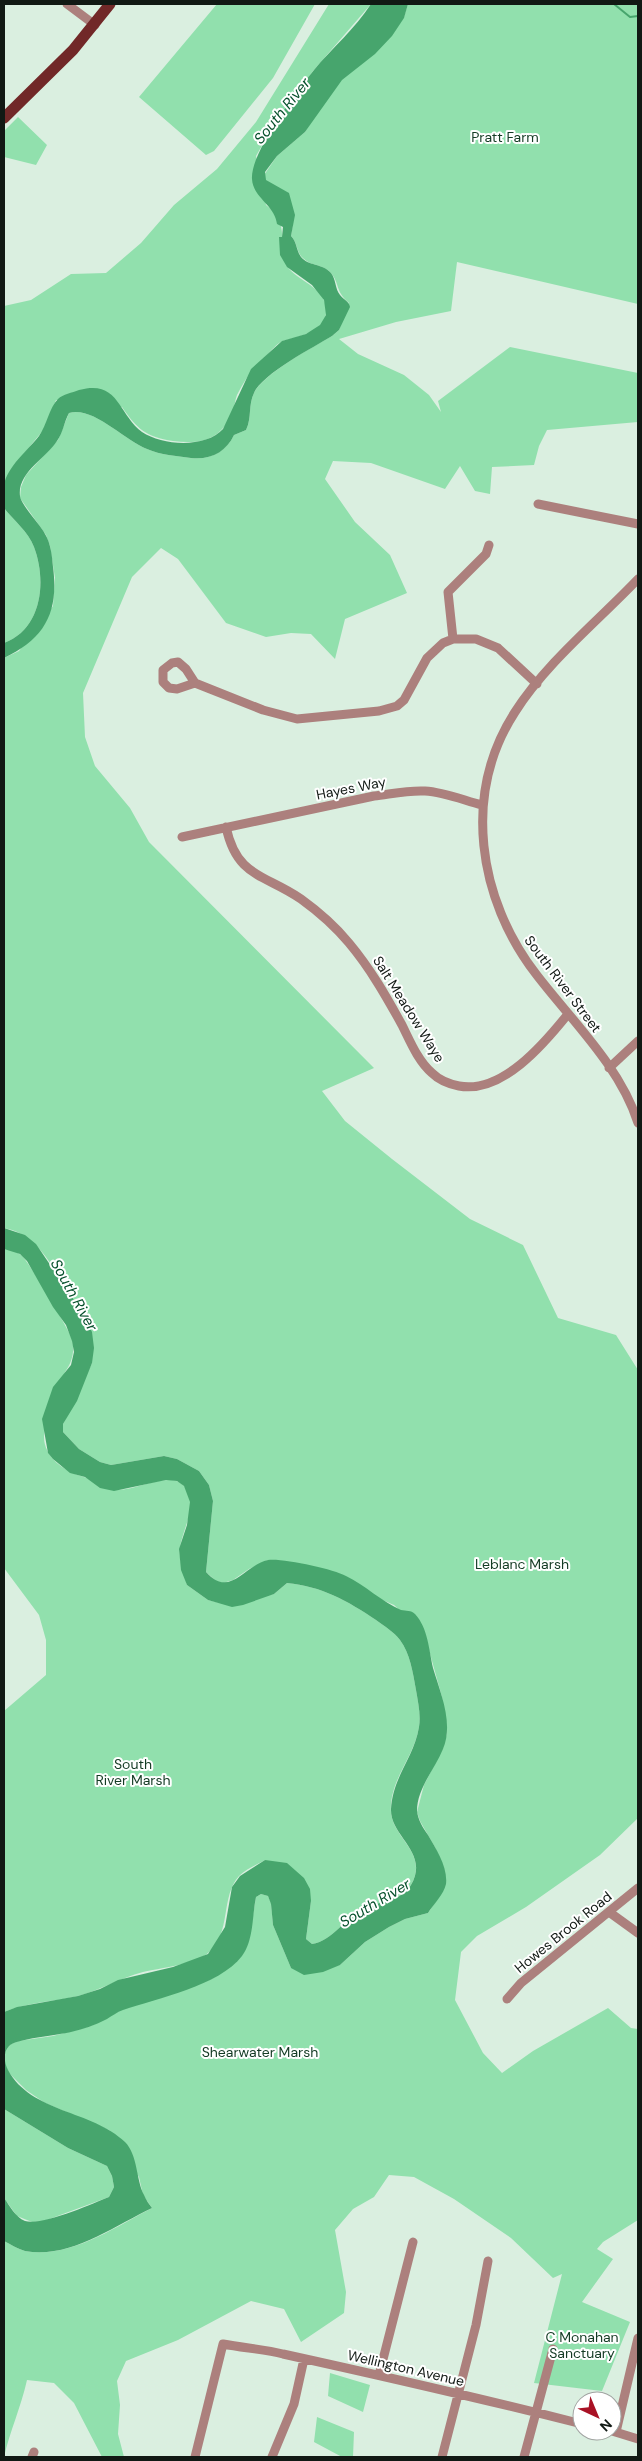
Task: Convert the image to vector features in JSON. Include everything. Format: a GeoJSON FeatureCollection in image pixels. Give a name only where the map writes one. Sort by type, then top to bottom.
{"type":"FeatureCollection","features":[{"type":"Feature","properties":{"kind":"main road"},"geometry":{"type":"LineString","coordinates":[[4,118],[73,50],[110,4]]}},
{"type":"Feature","properties":{"kind":"street"},"geometry":{"type":"LineString","coordinates":[[67,4],[94,25]]}},
{"type":"Feature","properties":{"kind":"street"},"geometry":{"type":"LineString","coordinates":[[538,504],[638,524]]}},
{"type":"Feature","properties":{"kind":"street"},"geometry":{"type":"LineString","coordinates":[[454,639],[448,592],[486,554],[489,544]]}},
{"type":"Feature","properties":{"kind":"street","name":"South River Street"},"geometry":{"type":"LineString","coordinates":[[638,579],[537,684],[515,712],[494,752],[482,805],[481,828],[487,869],[499,912],[523,957],[609,1068],[626,1095],[638,1123]]}},
{"type":"Feature","properties":{"kind":"street"},"geometry":{"type":"LineString","coordinates":[[195,683],[263,710],[296,720],[378,711],[397,706],[404,700],[427,658],[443,643],[454,639],[476,639],[489,643],[505,654],[537,684]]}},
{"type":"Feature","properties":{"kind":"street","name":"Hayes Way"},"geometry":{"type":"LineString","coordinates":[[182,838],[374,796],[411,792],[436,793],[482,805]]}},
{"type":"Feature","properties":{"kind":"street","name":"Salt Meadow Waye"},"geometry":{"type":"LineString","coordinates":[[226,827],[234,853],[247,868],[300,898],[328,921],[347,940],[368,966],[424,1064],[438,1078],[460,1086],[471,1087],[482,1085],[500,1077],[530,1057],[568,1014]]}},
{"type":"Feature","properties":{"kind":"street"},"geometry":{"type":"LineString","coordinates":[[609,1068],[638,1041]]}},
{"type":"Feature","properties":{"kind":"street","name":"Howes Brook Road"},"geometry":{"type":"LineString","coordinates":[[507,1999],[521,1983],[638,1888]]}},
{"type":"Feature","properties":{"kind":"street"},"geometry":{"type":"LineString","coordinates":[[609,1912],[638,1933]]}},
{"type":"Feature","properties":{"kind":"street"},"geometry":{"type":"LineString","coordinates":[[379,2375],[413,2242]]}},
{"type":"Feature","properties":{"kind":"street"},"geometry":{"type":"LineString","coordinates":[[442,2457],[479,2313],[488,2261]]}},
{"type":"Feature","properties":{"kind":"street"},"geometry":{"type":"LineString","coordinates":[[622,2400],[638,2338]]}},
{"type":"Feature","properties":{"kind":"street","name":"Wellington Avenue"},"geometry":{"type":"LineString","coordinates":[[195,2457],[223,2344],[282,2353],[572,2421]]}},
{"type":"Feature","properties":{"kind":"street"},"geometry":{"type":"LineString","coordinates":[[524,2457],[553,2349]]}},
{"type":"Feature","properties":{"kind":"street"},"geometry":{"type":"LineString","coordinates":[[272,2457],[294,2404],[304,2359]]}},
{"type":"Feature","properties":{"kind":"street"},"geometry":{"type":"LineString","coordinates":[[622,2434],[638,2439]]}},
{"type":"Feature","properties":{"kind":"green space"},"geometry":{"type":"Polygon","coordinates":[[[217,4],[315,4],[273,78],[214,151],[206,155],[139,97],[217,4]]]}},
{"type":"Feature","properties":{"kind":"green space"},"geometry":{"type":"Polygon","coordinates":[[[329,4],[371,4],[313,71],[272,128],[256,156],[266,205],[280,224],[282,238],[279,237],[287,266],[323,297],[326,305],[324,320],[309,333],[281,342],[261,360],[240,389],[229,420],[217,434],[210,438],[193,442],[164,439],[143,431],[132,421],[122,407],[56,400],[45,428],[12,468],[4,485],[4,306],[31,300],[71,274],[106,273],[141,243],[174,205],[217,169],[256,122],[329,4]]]}},
{"type":"Feature","properties":{"kind":"green space"},"geometry":{"type":"Polygon","coordinates":[[[408,4],[638,4],[638,304],[457,262],[451,311],[396,322],[339,339],[358,354],[404,375],[429,395],[441,412],[438,401],[510,347],[638,373],[638,422],[547,430],[539,446],[534,465],[492,467],[490,494],[475,491],[460,466],[445,489],[371,463],[333,461],[325,479],[355,522],[390,555],[407,593],[345,619],[335,659],[311,634],[291,633],[266,637],[226,623],[178,559],[161,548],[132,577],[83,693],[85,737],[95,766],[130,808],[149,842],[374,1068],[322,1091],[345,1121],[470,1219],[523,1245],[558,1318],[616,1335],[638,1370],[638,1818],[600,1855],[526,1907],[477,1936],[461,1952],[455,2000],[483,2053],[502,2073],[533,2051],[608,2008],[631,2028],[638,2029],[638,2220],[603,2242],[597,2249],[613,2259],[582,2302],[630,2322],[602,2391],[534,2383],[562,2274],[553,2278],[511,2238],[454,2199],[414,2177],[389,2175],[374,2197],[353,2209],[335,2230],[346,2292],[344,2313],[301,2342],[284,2309],[251,2301],[178,2340],[126,2361],[117,2381],[120,2405],[118,2434],[124,2457],[102,2457],[74,2403],[54,2383],[27,2380],[4,2457],[4,2241],[25,2251],[42,2252],[58,2250],[75,2246],[107,2233],[152,2208],[143,2195],[139,2177],[109,2130],[45,2103],[26,2090],[9,2073],[4,2063],[5,2053],[9,2045],[18,2041],[53,2036],[91,2026],[121,2010],[212,1979],[235,1963],[243,1954],[249,1940],[256,1897],[261,1894],[268,1896],[271,1903],[273,1925],[291,1968],[340,1965],[365,1942],[389,1927],[405,1919],[428,1913],[442,1892],[436,1849],[417,1812],[424,1785],[443,1748],[447,1733],[442,1697],[424,1632],[394,1605],[299,1564],[268,1560],[249,1569],[233,1580],[223,1583],[216,1581],[206,1572],[213,1501],[209,1485],[199,1471],[177,1459],[164,1456],[111,1465],[100,1462],[79,1449],[63,1432],[63,1424],[92,1363],[71,1304],[50,1263],[37,1247],[22,1235],[4,1228],[4,658],[19,651],[53,606],[55,578],[50,546],[46,535],[20,498],[21,487],[26,475],[58,440],[69,413],[88,414],[138,445],[158,453],[191,458],[205,458],[217,454],[227,446],[234,435],[246,430],[252,398],[259,386],[278,370],[339,330],[349,303],[342,295],[336,281],[328,270],[301,257],[291,236],[293,224],[262,178],[277,156],[305,132],[338,79],[391,36],[404,17],[408,4]]]}},
{"type":"Feature","properties":{"kind":"green space"},"geometry":{"type":"Polygon","coordinates":[[[18,117],[47,145],[36,165],[4,157],[4,131],[18,117]]]}},
{"type":"Feature","properties":{"kind":"green space"},"geometry":{"type":"Polygon","coordinates":[[[4,508],[25,531],[34,547],[40,574],[40,589],[34,615],[27,627],[17,636],[4,643],[4,508]]]}},
{"type":"Feature","properties":{"kind":"green space","name":"South River Marsh"},"geometry":{"type":"Polygon","coordinates":[[[4,1249],[18,1253],[26,1261],[49,1296],[72,1339],[73,1352],[71,1361],[49,1415],[44,1437],[47,1451],[51,1457],[68,1471],[88,1478],[111,1490],[126,1489],[165,1480],[179,1482],[184,1486],[189,1493],[190,1509],[181,1541],[181,1562],[187,1585],[208,1600],[220,1603],[274,1594],[287,1583],[311,1587],[334,1595],[389,1629],[398,1637],[411,1664],[420,1718],[416,1738],[391,1800],[393,1822],[413,1855],[416,1864],[411,1885],[402,1894],[365,1908],[326,1938],[312,1944],[306,1939],[311,1901],[265,1860],[239,1876],[233,1885],[220,1935],[215,1945],[202,1957],[187,1963],[143,1972],[78,1996],[31,2004],[4,2012],[4,1711],[46,1675],[46,1640],[39,1615],[4,1568],[4,1249]]]}},
{"type":"Feature","properties":{"kind":"green space"},"geometry":{"type":"Polygon","coordinates":[[[4,2109],[68,2148],[107,2166],[112,2176],[114,2187],[109,2197],[44,2221],[32,2222],[17,2216],[4,2198],[4,2109]]]}},
{"type":"Feature","properties":{"kind":"green space"},"geometry":{"type":"Polygon","coordinates":[[[330,2373],[370,2385],[363,2412],[328,2396],[330,2373]]]}},
{"type":"Feature","properties":{"kind":"green space"},"geometry":{"type":"Polygon","coordinates":[[[317,2417],[354,2432],[353,2457],[342,2457],[314,2442],[317,2417]]]}},
{"type":"Feature","properties":{"kind":"shaded area"},"geometry":{"type":"Polygon","coordinates":[[[371,4],[408,4],[404,18],[392,36],[375,54],[342,80],[305,132],[277,156],[265,172],[266,180],[289,193],[295,215],[291,236],[301,257],[307,262],[324,268],[331,273],[338,293],[350,307],[339,330],[267,378],[254,393],[246,430],[234,435],[227,446],[217,454],[205,458],[158,453],[138,445],[88,414],[69,413],[61,435],[27,473],[20,488],[21,500],[43,530],[50,546],[54,583],[54,598],[51,611],[39,633],[30,642],[4,658],[4,643],[17,636],[27,627],[34,615],[40,589],[40,574],[38,560],[31,541],[25,531],[4,508],[3,488],[9,472],[39,436],[52,407],[58,399],[79,390],[102,389],[116,400],[134,425],[151,437],[184,443],[206,439],[216,435],[223,429],[251,369],[282,341],[306,334],[320,325],[326,315],[324,300],[312,285],[287,267],[280,255],[279,237],[282,237],[283,227],[277,224],[272,212],[253,186],[253,168],[266,139],[297,92],[314,70],[358,22],[371,4]]]}},
{"type":"Feature","properties":{"kind":"shaded area"},"geometry":{"type":"Polygon","coordinates":[[[4,1228],[25,1235],[36,1244],[82,1312],[92,1332],[94,1348],[92,1363],[77,1401],[63,1424],[63,1432],[79,1449],[100,1462],[111,1465],[164,1456],[177,1459],[199,1471],[209,1485],[213,1501],[206,1572],[215,1579],[222,1582],[230,1581],[259,1563],[268,1560],[296,1562],[340,1573],[394,1607],[413,1613],[423,1626],[425,1632],[447,1718],[446,1739],[443,1749],[420,1794],[417,1811],[423,1827],[441,1858],[446,1878],[443,1892],[428,1913],[405,1919],[389,1927],[365,1942],[340,1965],[323,1972],[304,1975],[291,1968],[273,1925],[271,1904],[268,1896],[261,1894],[256,1897],[251,1935],[246,1950],[232,1966],[219,1975],[187,1990],[121,2011],[85,2028],[20,2041],[9,2046],[5,2055],[8,2070],[18,2084],[31,2095],[96,2123],[111,2131],[125,2142],[135,2161],[141,2189],[152,2208],[90,2240],[58,2250],[42,2252],[25,2251],[4,2241],[4,2198],[18,2217],[25,2221],[33,2222],[67,2214],[109,2197],[114,2187],[112,2176],[107,2166],[68,2148],[4,2109],[4,2012],[17,2007],[78,1996],[100,1989],[118,1980],[173,1967],[208,1954],[225,1927],[232,1887],[240,1876],[265,1860],[287,1863],[304,1878],[310,1889],[311,1901],[306,1939],[312,1944],[326,1938],[365,1908],[402,1894],[411,1885],[416,1873],[416,1863],[408,1845],[396,1828],[392,1819],[391,1809],[399,1777],[413,1748],[420,1718],[411,1664],[398,1637],[389,1629],[334,1595],[311,1587],[287,1583],[274,1594],[243,1605],[232,1607],[208,1600],[187,1585],[181,1570],[179,1549],[187,1525],[190,1502],[184,1486],[177,1481],[166,1480],[114,1491],[100,1488],[85,1477],[70,1473],[53,1459],[48,1453],[42,1419],[53,1387],[71,1365],[74,1352],[72,1341],[66,1325],[53,1307],[27,1261],[20,1254],[4,1249],[4,1228]]]}},
{"type":"Feature","properties":{"kind":"waterway"},"geometry":{"type":"LineString","coordinates":[[614,4],[630,17],[638,16]]}},
{"type":"Feature","properties":{"kind":"water label","name":"South River"},"geometry":{"type":"Point","coordinates":[282,111]}},
{"type":"Feature","properties":{"kind":"water label","name":"South River"},"geometry":{"type":"Point","coordinates":[74,1295]}},
{"type":"Feature","properties":{"kind":"water label","name":"South River"},"geometry":{"type":"Point","coordinates":[375,1903]}},
{"type":"Feature","properties":{"kind":"park label","name":"Pratt Farm"},"geometry":{"type":"Point","coordinates":[505,137]}},
{"type":"Feature","properties":{"kind":"park label","name":"Leblanc Marsh"},"geometry":{"type":"Point","coordinates":[522,1564]}},
{"type":"Feature","properties":{"kind":"park label","name":"Shearwater Marsh"},"geometry":{"type":"Point","coordinates":[260,2052]}},
{"type":"Feature","properties":{"kind":"park label","name":"C Monahan Sanctuary"},"geometry":{"type":"Point","coordinates":[582,2346]}}]}
